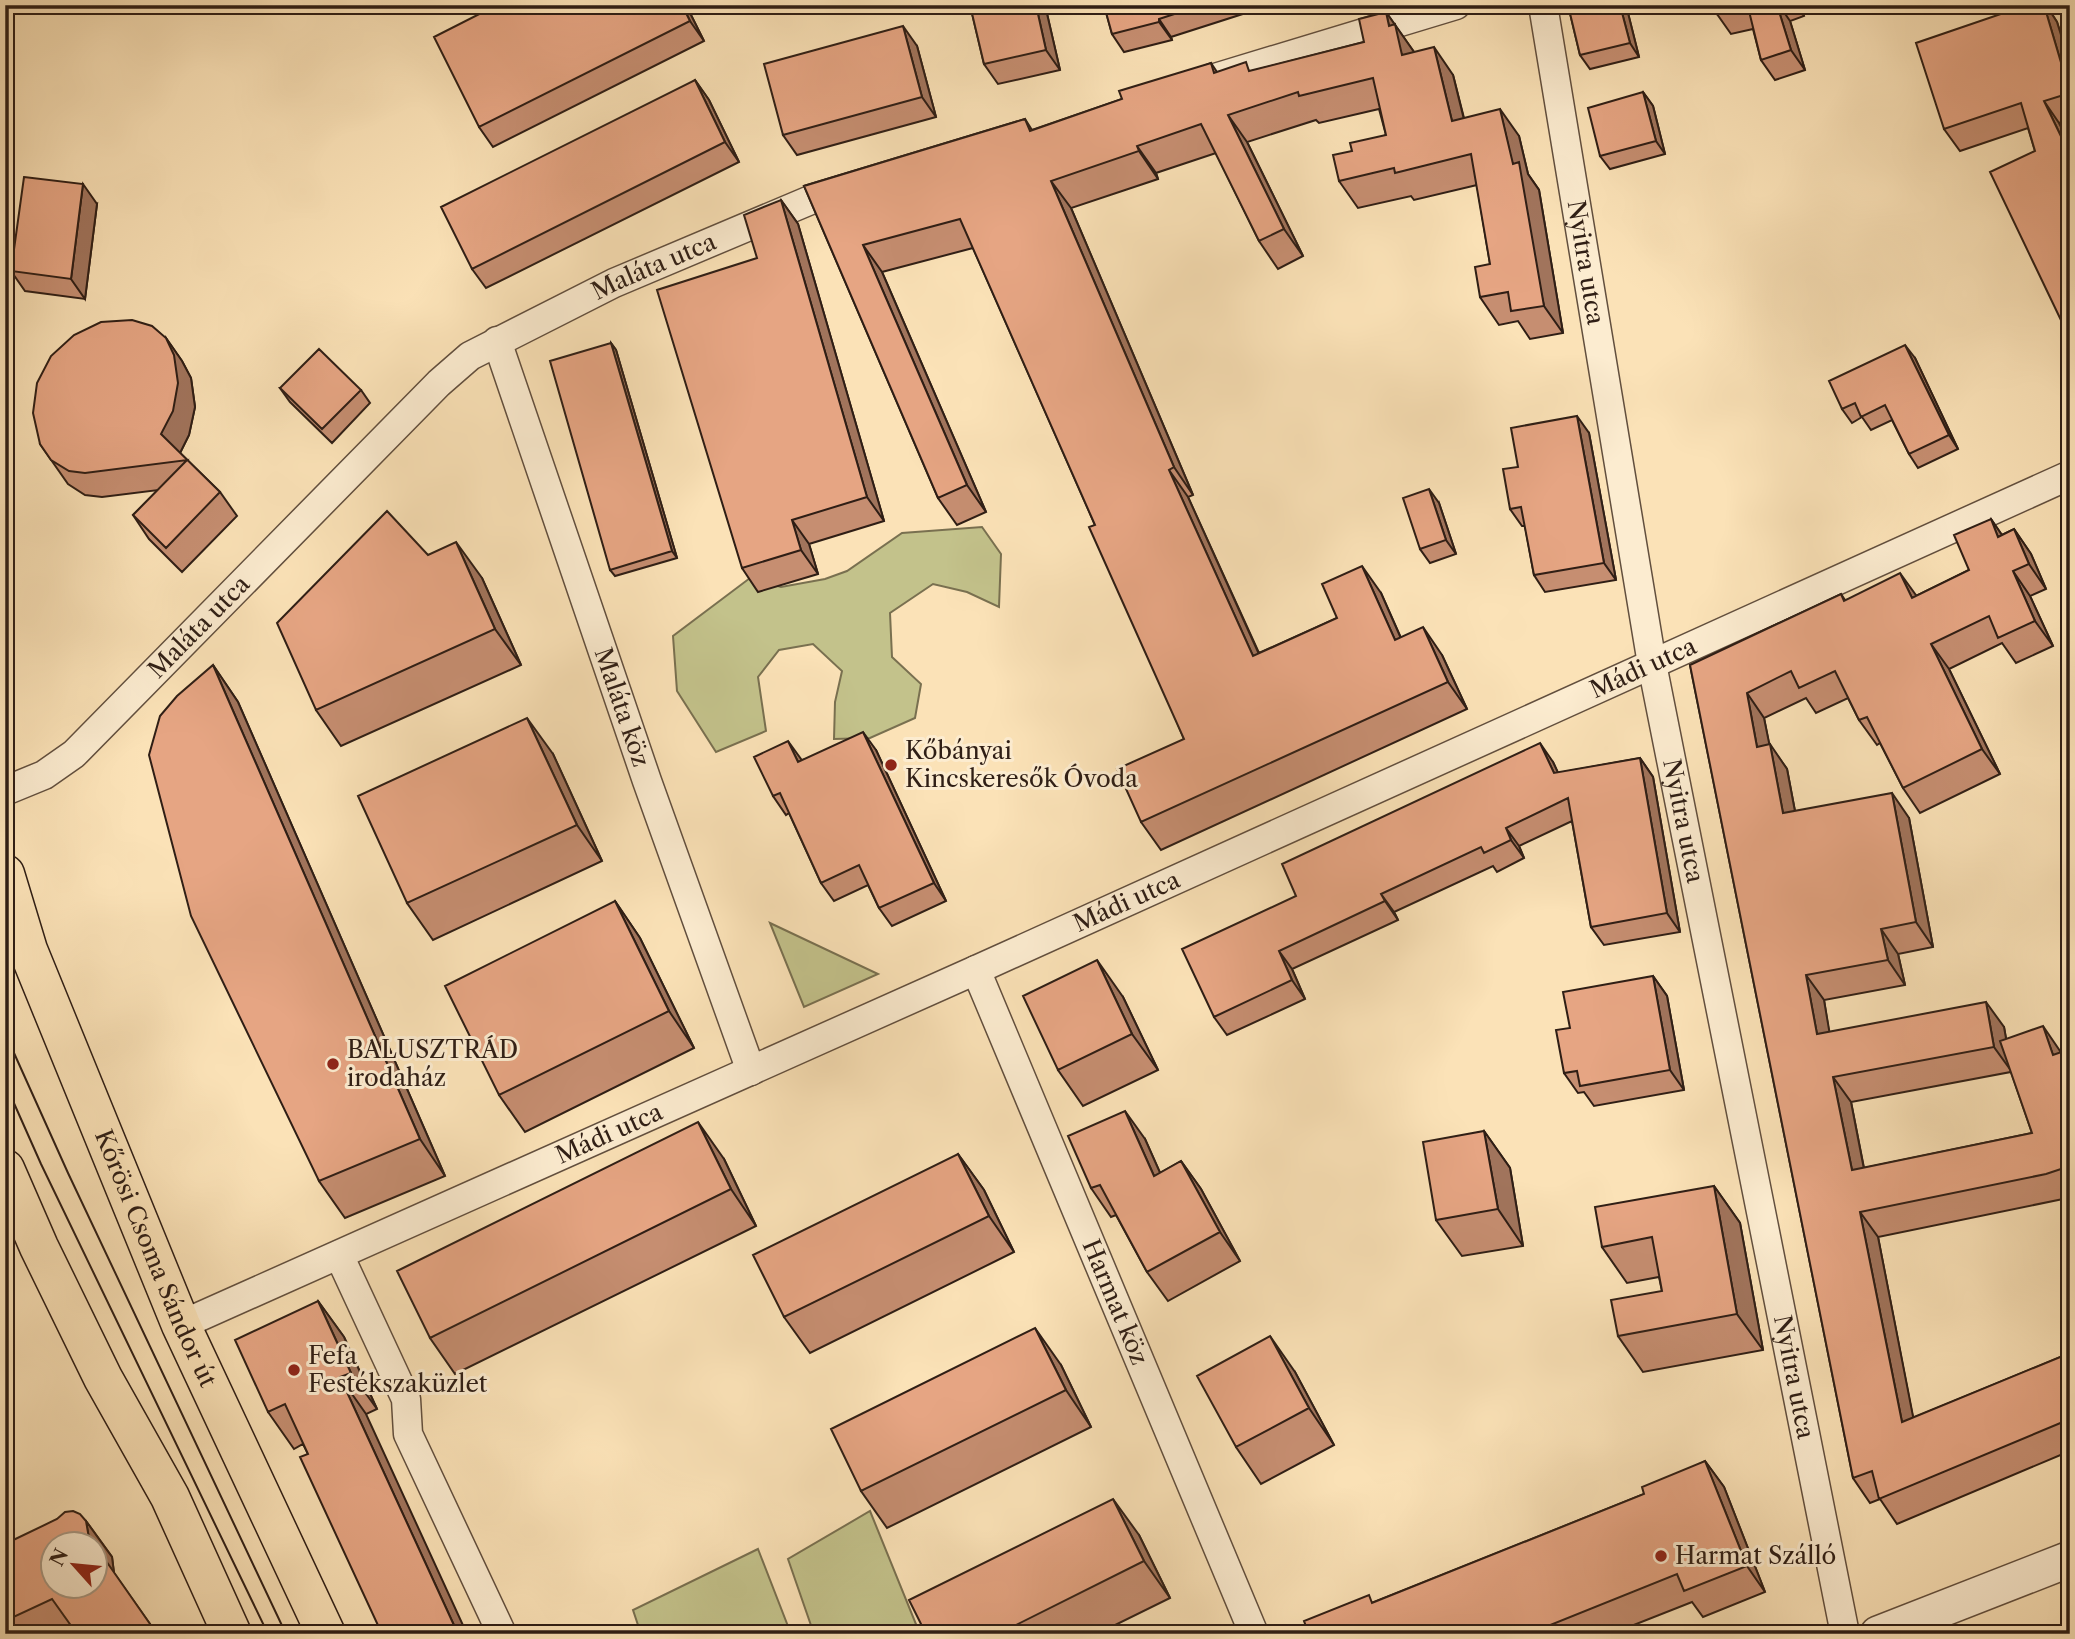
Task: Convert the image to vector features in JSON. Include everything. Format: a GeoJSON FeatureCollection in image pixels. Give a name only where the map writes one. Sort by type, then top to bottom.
{"type":"FeatureCollection","features":[{"type":"Feature","properties":{"kind":"main road","name":"Kőrösi Csoma Sándor út"},"geometry":{"type":"LineString","coordinates":[[5,874],[28,950],[181,1325],[326,1634]]}},
{"type":"Feature","properties":{"kind":"main road"},"geometry":{"type":"LineString","coordinates":[[5,1169],[39,1247],[103,1378],[170,1497],[232,1634]]}},
{"type":"Feature","properties":{"kind":"street"},"geometry":{"type":"LineString","coordinates":[[1192,85],[1457,5]]}},
{"type":"Feature","properties":{"kind":"street","name":"Nyitra utca"},"geometry":{"type":"LineString","coordinates":[[1544,5],[1652,664],[1845,1634]]}},
{"type":"Feature","properties":{"kind":"street","name":"Maláta utca"},"geometry":{"type":"LineString","coordinates":[[5,790],[44,775],[74,754],[439,383],[470,356],[646,268],[813,199],[875,180]]}},
{"type":"Feature","properties":{"kind":"street","name":"Maláta köz"},"geometry":{"type":"LineString","coordinates":[[497,341],[642,768],[751,1071]]}},
{"type":"Feature","properties":{"kind":"street","name":"Mádi utca"},"geometry":{"type":"LineString","coordinates":[[181,1325],[976,970],[2070,475]]}},
{"type":"Feature","properties":{"kind":"street","name":"Harmat köz"},"geometry":{"type":"LineString","coordinates":[[976,970],[1254,1634]]}},
{"type":"Feature","properties":{"kind":"street"},"geometry":{"type":"LineString","coordinates":[[339,1255],[406,1399],[408,1434],[502,1634]]}},
{"type":"Feature","properties":{"kind":"street"},"geometry":{"type":"LineString","coordinates":[[1878,1634],[2070,1559]]}},
{"type":"Feature","properties":{"kind":"shaded area"},"geometry":{"type":"Polygon","coordinates":[[[982,527],[1001,554],[999,607],[967,592],[933,584],[890,613],[892,657],[921,684],[915,718],[870,738],[834,739],[835,702],[842,671],[813,644],[779,650],[758,677],[766,731],[716,752],[677,691],[673,636],[750,578],[781,587],[825,579],[847,571],[902,533],[982,527]]]}},
{"type":"Feature","properties":{"kind":"shaded area"},"geometry":{"type":"Polygon","coordinates":[[[770,923],[878,974],[804,1007],[770,923]]]}},
{"type":"Feature","properties":{"kind":"shaded area"},"geometry":{"type":"Polygon","coordinates":[[[870,1511],[920,1634],[814,1634],[788,1559],[870,1511]]]}},
{"type":"Feature","properties":{"kind":"shaded area"},"geometry":{"type":"Polygon","coordinates":[[[758,1549],[791,1634],[641,1634],[633,1610],[758,1549]]]}},
{"type":"Feature","properties":{"kind":"building"},"geometry":{"type":"Polygon","coordinates":[[[497,5],[682,5],[690,21],[479,127],[434,37],[497,5]]]}},
{"type":"Feature","properties":{"kind":"building"},"geometry":{"type":"Polygon","coordinates":[[[970,5],[1036,5],[1046,50],[984,64],[970,5]]]}},
{"type":"Feature","properties":{"kind":"building"},"geometry":{"type":"Polygon","coordinates":[[[1104,5],[1202,5],[1159,19],[1159,22],[1112,34],[1104,5]]]}},
{"type":"Feature","properties":{"kind":"building"},"geometry":{"type":"Polygon","coordinates":[[[1568,5],[1620,5],[1630,43],[1580,55],[1568,5]]]}},
{"type":"Feature","properties":{"kind":"building"},"geometry":{"type":"Polygon","coordinates":[[[1714,5],[1777,5],[1791,50],[1761,60],[1748,7],[1717,14],[1714,5]]]}},
{"type":"Feature","properties":{"kind":"building"},"geometry":{"type":"Polygon","coordinates":[[[2027,5],[2044,5],[2070,93],[2044,101],[2070,155],[2070,339],[1990,172],[2035,151],[2021,103],[1944,129],[1916,43],[2027,5]]]}},
{"type":"Feature","properties":{"kind":"building"},"geometry":{"type":"Polygon","coordinates":[[[1386,12],[1389,26],[1395,24],[1402,55],[1434,47],[1452,121],[1500,109],[1513,164],[1519,162],[1544,306],[1511,311],[1508,292],[1480,297],[1475,267],[1490,264],[1471,154],[1395,173],[1394,168],[1339,181],[1333,155],[1352,151],[1350,143],[1386,135],[1373,78],[1299,96],[1298,92],[1228,115],[1284,229],[1259,241],[1201,124],[1137,146],[1139,151],[1051,181],[1174,467],[1169,470],[1253,656],[1337,618],[1322,584],[1362,566],[1395,640],[1423,627],[1448,682],[1141,822],[1117,769],[1184,739],[1089,527],[1095,525],[960,219],[863,245],[967,485],[938,498],[804,186],[1025,119],[1030,131],[1122,99],[1119,91],[1211,63],[1214,73],[1246,62],[1249,71],[1364,42],[1359,19],[1386,12]]]}},
{"type":"Feature","properties":{"kind":"building"},"geometry":{"type":"Polygon","coordinates":[[[903,26],[922,97],[783,135],[764,64],[903,26]]]}},
{"type":"Feature","properties":{"kind":"building"},"geometry":{"type":"Polygon","coordinates":[[[695,80],[725,142],[472,269],[441,207],[695,80]]]}},
{"type":"Feature","properties":{"kind":"building"},"geometry":{"type":"Polygon","coordinates":[[[1643,92],[1656,141],[1600,156],[1588,108],[1643,92]]]}},
{"type":"Feature","properties":{"kind":"building"},"geometry":{"type":"Polygon","coordinates":[[[24,177],[83,184],[71,279],[11,271],[24,177]]]}},
{"type":"Feature","properties":{"kind":"building"},"geometry":{"type":"Polygon","coordinates":[[[781,200],[867,497],[792,520],[801,550],[742,568],[657,290],[757,258],[744,215],[781,200]]]}},
{"type":"Feature","properties":{"kind":"building"},"geometry":{"type":"Polygon","coordinates":[[[132,320],[152,326],[166,338],[174,355],[178,383],[173,411],[161,434],[220,492],[166,548],[133,515],[187,460],[85,473],[69,471],[51,460],[40,444],[33,413],[37,383],[51,356],[74,335],[101,322],[132,320]]]}},
{"type":"Feature","properties":{"kind":"building"},"geometry":{"type":"Polygon","coordinates":[[[611,343],[672,551],[610,570],[550,361],[611,343]]]}},
{"type":"Feature","properties":{"kind":"building"},"geometry":{"type":"Polygon","coordinates":[[[1905,345],[1949,435],[1909,454],[1885,405],[1861,417],[1855,403],[1842,409],[1829,381],[1905,345]]]}},
{"type":"Feature","properties":{"kind":"building"},"geometry":{"type":"Polygon","coordinates":[[[319,349],[361,390],[322,429],[280,388],[319,349]]]}},
{"type":"Feature","properties":{"kind":"building"},"geometry":{"type":"Polygon","coordinates":[[[1577,416],[1604,563],[1534,575],[1521,507],[1510,509],[1503,469],[1518,467],[1511,428],[1577,416]]]}},
{"type":"Feature","properties":{"kind":"building"},"geometry":{"type":"Polygon","coordinates":[[[1429,489],[1446,540],[1420,549],[1403,498],[1429,489]]]}},
{"type":"Feature","properties":{"kind":"building"},"geometry":{"type":"Polygon","coordinates":[[[387,511],[428,555],[456,542],[495,629],[316,710],[277,623],[387,511]]]}},
{"type":"Feature","properties":{"kind":"building"},"geometry":{"type":"Polygon","coordinates":[[[1991,519],[1998,537],[2014,529],[2029,564],[2013,571],[2035,621],[1998,638],[1989,616],[1931,644],[1982,749],[1903,788],[1867,717],[1859,720],[1835,671],[1799,688],[1791,671],[1747,693],[1757,747],[1770,744],[1783,813],[1892,793],[1916,922],[1881,929],[1888,960],[1806,975],[1817,1034],[1986,1002],[1994,1047],[1833,1077],[1852,1170],[2032,1133],[2000,1041],[2043,1026],[2053,1055],[2070,1049],[2070,1166],[2046,1174],[1860,1212],[1902,1422],[2070,1353],[2070,1419],[1879,1499],[1872,1471],[1853,1478],[1690,665],[1841,594],[1844,601],[1900,573],[1912,598],[1969,570],[1954,535],[1991,519]]]}},
{"type":"Feature","properties":{"kind":"building","name":"BALUSZTRÁD irodaház"},"geometry":{"type":"Polygon","coordinates":[[[213,665],[420,1139],[319,1181],[191,916],[149,755],[160,716],[177,696],[213,665]]]}},
{"type":"Feature","properties":{"kind":"building"},"geometry":{"type":"Polygon","coordinates":[[[527,718],[577,825],[407,903],[358,796],[527,718]]]}},
{"type":"Feature","properties":{"kind":"building"},"geometry":{"type":"Polygon","coordinates":[[[863,732],[934,883],[879,908],[859,865],[821,883],[780,793],[773,796],[754,757],[788,741],[798,762],[863,732]]]}},
{"type":"Feature","properties":{"kind":"building"},"geometry":{"type":"Polygon","coordinates":[[[1540,743],[1554,773],[1640,758],[1667,913],[1591,927],[1568,798],[1506,828],[1511,840],[1484,853],[1481,847],[1381,894],[1385,901],[1279,951],[1292,980],[1214,1017],[1182,949],[1296,896],[1282,864],[1540,743]]]}},
{"type":"Feature","properties":{"kind":"building"},"geometry":{"type":"Polygon","coordinates":[[[615,901],[669,1011],[499,1095],[445,986],[615,901]]]}},
{"type":"Feature","properties":{"kind":"building"},"geometry":{"type":"Polygon","coordinates":[[[1097,960],[1132,1034],[1058,1070],[1023,996],[1097,960]]]}},
{"type":"Feature","properties":{"kind":"building"},"geometry":{"type":"Polygon","coordinates":[[[1653,976],[1670,1070],[1580,1086],[1577,1071],[1564,1073],[1556,1030],[1570,1028],[1563,992],[1653,976]]]}},
{"type":"Feature","properties":{"kind":"building"},"geometry":{"type":"Polygon","coordinates":[[[1125,1111],[1154,1176],[1181,1161],[1220,1232],[1147,1272],[1100,1185],[1091,1188],[1068,1136],[1125,1111]]]}},
{"type":"Feature","properties":{"kind":"building"},"geometry":{"type":"Polygon","coordinates":[[[698,1122],[731,1189],[430,1338],[397,1271],[698,1122]]]}},
{"type":"Feature","properties":{"kind":"building"},"geometry":{"type":"Polygon","coordinates":[[[1484,1131],[1498,1209],[1436,1220],[1423,1142],[1484,1131]]]}},
{"type":"Feature","properties":{"kind":"building"},"geometry":{"type":"Polygon","coordinates":[[[958,1154],[989,1216],[784,1317],[753,1255],[958,1154]]]}},
{"type":"Feature","properties":{"kind":"building"},"geometry":{"type":"Polygon","coordinates":[[[1714,1186],[1737,1314],[1618,1336],[1611,1300],[1662,1291],[1652,1237],[1602,1247],[1595,1207],[1714,1186]]]}},
{"type":"Feature","properties":{"kind":"building"},"geometry":{"type":"Polygon","coordinates":[[[318,1301],[351,1373],[340,1377],[458,1634],[382,1634],[300,1457],[308,1454],[285,1404],[268,1412],[235,1340],[318,1301]]]}},
{"type":"Feature","properties":{"kind":"building"},"geometry":{"type":"Polygon","coordinates":[[[1035,1328],[1066,1390],[861,1491],[831,1429],[1035,1328]]]}},
{"type":"Feature","properties":{"kind":"building"},"geometry":{"type":"Polygon","coordinates":[[[1270,1336],[1309,1408],[1236,1447],[1197,1376],[1270,1336]]]}},
{"type":"Feature","properties":{"kind":"building"},"geometry":{"type":"Polygon","coordinates":[[[1705,1461],[1747,1566],[1684,1591],[1677,1574],[1528,1634],[1309,1634],[1304,1621],[1369,1595],[1372,1603],[1644,1494],[1642,1487],[1705,1461]]]}},
{"type":"Feature","properties":{"kind":"building"},"geometry":{"type":"Polygon","coordinates":[[[1113,1499],[1144,1561],[998,1634],[926,1634],[909,1600],[1113,1499]]]}},
{"type":"Feature","properties":{"kind":"building"},"geometry":{"type":"Polygon","coordinates":[[[65,1512],[80,1514],[86,1521],[88,1530],[38,1530],[38,1600],[50,1600],[5,1621],[5,1544],[57,1519],[65,1512]]]}},
{"type":"Feature","properties":{"kind":"building"},"geometry":{"type":"Polygon","coordinates":[[[108,1564],[157,1634],[77,1634],[53,1600],[108,1600],[108,1564]]]}},
{"type":"Feature","properties":{"kind":"tram line"},"geometry":{"type":"LineString","coordinates":[[5,1033],[68,1173],[286,1634]]}},
{"type":"Feature","properties":{"kind":"tram line"},"geometry":{"type":"LineString","coordinates":[[5,1083],[41,1164],[268,1634]]}},
{"type":"Feature","properties":{"kind":"place","name":"Kőbányai Kincskeresők Óvoda"},"geometry":{"type":"Point","coordinates":[891,765]}},
{"type":"Feature","properties":{"kind":"place","name":"BALUSZTRÁD irodaház"},"geometry":{"type":"Point","coordinates":[333,1064]}},
{"type":"Feature","properties":{"kind":"place","name":"Fefa Festékszaküzlet"},"geometry":{"type":"Point","coordinates":[294,1370]}},
{"type":"Feature","properties":{"kind":"place","name":"Harmat Szálló"},"geometry":{"type":"Point","coordinates":[1661,1556]}}]}
